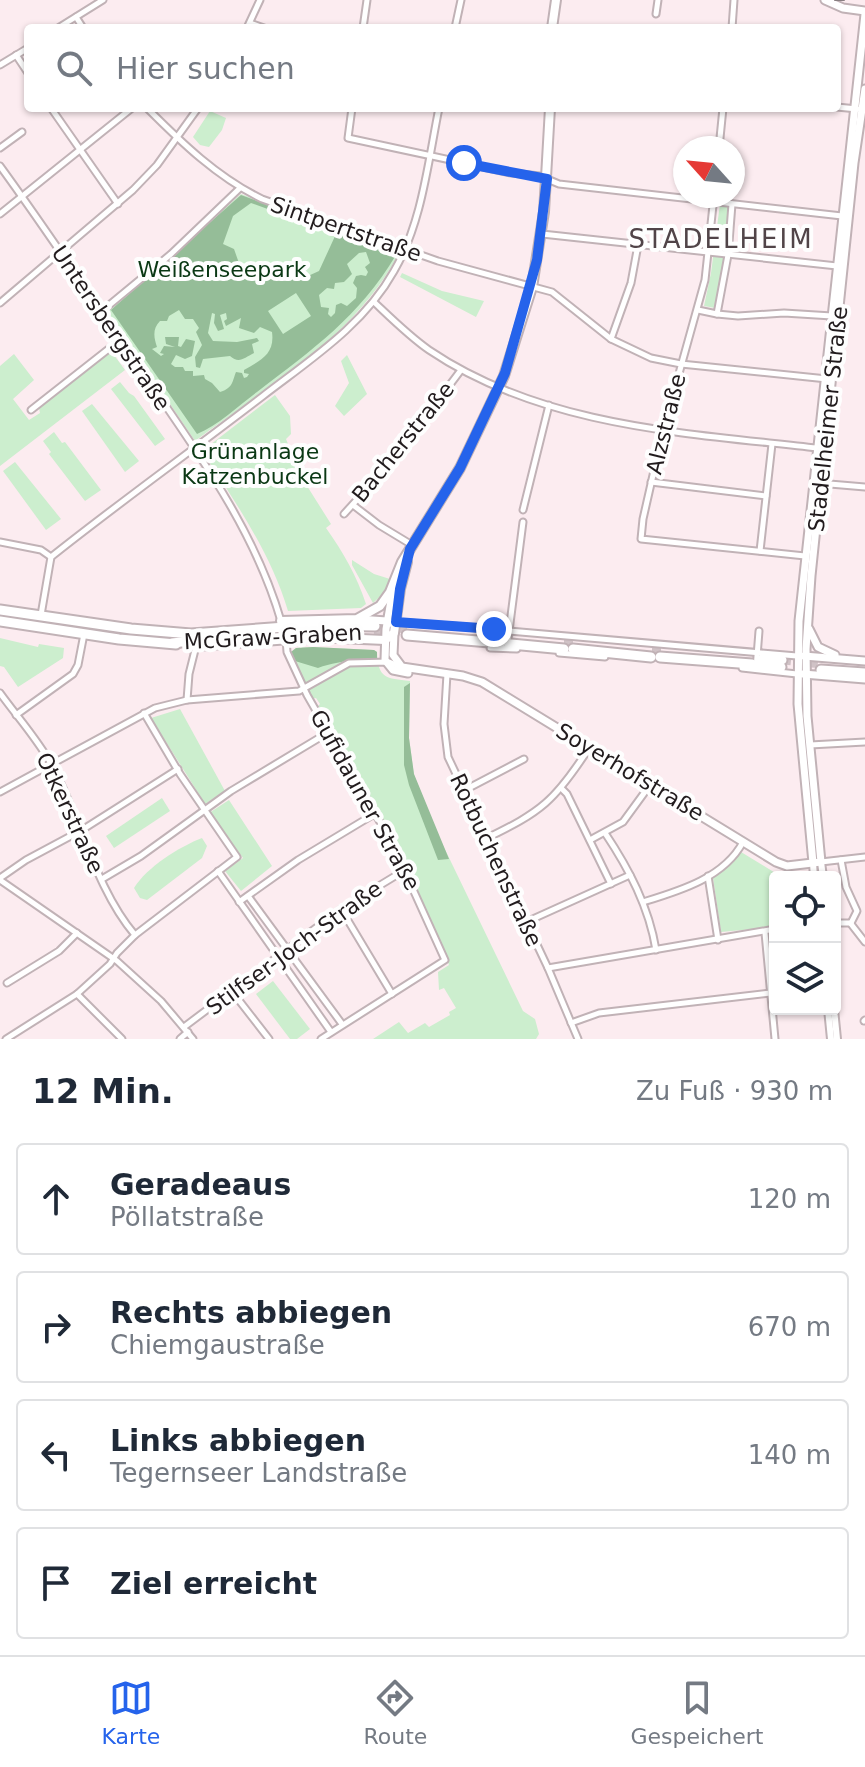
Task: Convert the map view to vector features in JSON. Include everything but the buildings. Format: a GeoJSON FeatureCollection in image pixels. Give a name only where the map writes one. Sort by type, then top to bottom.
{"type":"FeatureCollection","features":[{"type":"Feature","properties":{"kind":"highway"},"geometry":{"type":"LineString","coordinates":[[0,610],[131,629],[179,632],[281,621]]}},
{"type":"Feature","properties":{"kind":"highway"},"geometry":{"type":"LineString","coordinates":[[0,621],[133,641],[196,646]]}},
{"type":"Feature","properties":{"kind":"highway","name":"McGraw-Graben"},"geometry":{"type":"LineString","coordinates":[[172,643],[294,631],[374,629],[313,625],[215,634],[179,632]]}},
{"type":"Feature","properties":{"kind":"highway"},"geometry":{"type":"LineString","coordinates":[[407,632],[782,664]]}},
{"type":"Feature","properties":{"kind":"highway"},"geometry":{"type":"LineString","coordinates":[[821,667],[863,668]]}},
{"type":"Feature","properties":{"kind":"main road"},"geometry":{"type":"LineString","coordinates":[[553,24],[556,0]]}},
{"type":"Feature","properties":{"kind":"main road"},"geometry":{"type":"LineString","coordinates":[[825,0],[843,8],[865,12]]}},
{"type":"Feature","properties":{"kind":"main road","name":"Stadelheimer Straße"},"geometry":{"type":"LineString","coordinates":[[802,656],[808,627],[817,483],[858,110],[865,12]]}},
{"type":"Feature","properties":{"kind":"main road","name":"Stadelheimer Straße"},"geometry":{"type":"LineString","coordinates":[[858,110],[865,89]]}},
{"type":"Feature","properties":{"kind":"main road"},"geometry":{"type":"LineString","coordinates":[[357,619],[380,606],[402,562],[460,468],[499,387],[532,287],[542,234],[550,112]]}},
{"type":"Feature","properties":{"kind":"main road","name":"Stadelheimer Straße"},"geometry":{"type":"LineString","coordinates":[[801,674],[805,556],[817,483],[817,448],[828,379],[842,216],[851,163]]}},
{"type":"Feature","properties":{"kind":"main road"},"geometry":{"type":"LineString","coordinates":[[412,547],[393,626],[385,640],[386,663],[398,672],[422,672]]}},
{"type":"Feature","properties":{"kind":"main road"},"geometry":{"type":"LineString","coordinates":[[394,583],[393,655],[402,667],[422,672]]}},
{"type":"Feature","properties":{"kind":"main road"},"geometry":{"type":"LineString","coordinates":[[281,621],[357,619],[393,626]]}},
{"type":"Feature","properties":{"kind":"main road"},"geometry":{"type":"LineString","coordinates":[[385,640],[393,626]]}},
{"type":"Feature","properties":{"kind":"main road"},"geometry":{"type":"LineString","coordinates":[[808,627],[822,650],[863,668]]}},
{"type":"Feature","properties":{"kind":"main road"},"geometry":{"type":"LineString","coordinates":[[196,646],[341,637],[385,640]]}},
{"type":"Feature","properties":{"kind":"main road"},"geometry":{"type":"LineString","coordinates":[[802,656],[863,668]]}},
{"type":"Feature","properties":{"kind":"main road"},"geometry":{"type":"LineString","coordinates":[[801,674],[863,668]]}},
{"type":"Feature","properties":{"kind":"main road","name":"Soyerhofstraße"},"geometry":{"type":"LineString","coordinates":[[422,672],[469,677],[482,682],[781,865],[817,862]]}},
{"type":"Feature","properties":{"kind":"main road"},"geometry":{"type":"LineString","coordinates":[[801,674],[810,745],[817,862]]}},
{"type":"Feature","properties":{"kind":"main road"},"geometry":{"type":"LineString","coordinates":[[801,674],[817,862]]}},
{"type":"Feature","properties":{"kind":"street"},"geometry":{"type":"LineString","coordinates":[[65,24],[103,0]]}},
{"type":"Feature","properties":{"kind":"street"},"geometry":{"type":"LineString","coordinates":[[249,24],[260,0]]}},
{"type":"Feature","properties":{"kind":"street"},"geometry":{"type":"LineString","coordinates":[[364,24],[367,0]]}},
{"type":"Feature","properties":{"kind":"street"},"geometry":{"type":"LineString","coordinates":[[456,24],[461,0]]}},
{"type":"Feature","properties":{"kind":"street"},"geometry":{"type":"LineString","coordinates":[[656,14],[658,0]]}},
{"type":"Feature","properties":{"kind":"street"},"geometry":{"type":"LineString","coordinates":[[732,24],[734,0]]}},
{"type":"Feature","properties":{"kind":"street"},"geometry":{"type":"LineString","coordinates":[[76,17],[80,24]]}},
{"type":"Feature","properties":{"kind":"street"},"geometry":{"type":"LineString","coordinates":[[0,65],[24,50]]}},
{"type":"Feature","properties":{"kind":"street"},"geometry":{"type":"LineString","coordinates":[[16,55],[24,67]]}},
{"type":"Feature","properties":{"kind":"street"},"geometry":{"type":"LineString","coordinates":[[841,108],[858,110]]}},
{"type":"Feature","properties":{"kind":"street"},"geometry":{"type":"LineString","coordinates":[[54,112],[118,204]]}},
{"type":"Feature","properties":{"kind":"street"},"geometry":{"type":"LineString","coordinates":[[0,214],[127,112]]}},
{"type":"Feature","properties":{"kind":"street","name":"Sintpertstraße"},"geometry":{"type":"LineString","coordinates":[[151,112],[221,176],[262,199],[405,249],[560,296],[611,339],[651,358],[681,364],[828,379]]}},
{"type":"Feature","properties":{"kind":"street"},"geometry":{"type":"LineString","coordinates":[[0,303],[145,178],[195,112]]}},
{"type":"Feature","properties":{"kind":"street"},"geometry":{"type":"LineString","coordinates":[[351,112],[348,138],[559,184],[673,195]]}},
{"type":"Feature","properties":{"kind":"street"},"geometry":{"type":"LineString","coordinates":[[40,616],[51,557],[340,336],[374,302],[405,249],[417,215],[438,112]]}},
{"type":"Feature","properties":{"kind":"street"},"geometry":{"type":"LineString","coordinates":[[720,136],[723,112]]}},
{"type":"Feature","properties":{"kind":"street"},"geometry":{"type":"LineString","coordinates":[[0,148],[22,132]]}},
{"type":"Feature","properties":{"kind":"street","name":"Untersbergstraße"},"geometry":{"type":"LineString","coordinates":[[0,166],[194,449],[247,537],[281,621]]}},
{"type":"Feature","properties":{"kind":"street"},"geometry":{"type":"LineString","coordinates":[[102,311],[171,254],[240,188]]}},
{"type":"Feature","properties":{"kind":"street"},"geometry":{"type":"LineString","coordinates":[[745,205],[842,216]]}},
{"type":"Feature","properties":{"kind":"street","name":"Alzstraße"},"geometry":{"type":"LineString","coordinates":[[713,208],[710,253],[698,310],[663,431],[641,539],[760,551]]}},
{"type":"Feature","properties":{"kind":"street"},"geometry":{"type":"LineString","coordinates":[[717,314],[728,255],[732,208]]}},
{"type":"Feature","properties":{"kind":"street"},"geometry":{"type":"LineString","coordinates":[[542,234],[837,266]]}},
{"type":"Feature","properties":{"kind":"street"},"geometry":{"type":"LineString","coordinates":[[611,339],[631,283],[638,245]]}},
{"type":"Feature","properties":{"kind":"street"},"geometry":{"type":"LineString","coordinates":[[374,302],[416,341],[461,370],[549,405],[612,422],[663,431],[817,448]]}},
{"type":"Feature","properties":{"kind":"street"},"geometry":{"type":"LineString","coordinates":[[698,310],[738,316],[784,313],[832,316]]}},
{"type":"Feature","properties":{"kind":"street"},"geometry":{"type":"LineString","coordinates":[[31,410],[120,340]]}},
{"type":"Feature","properties":{"kind":"street","name":"Bacherstraße"},"geometry":{"type":"LineString","coordinates":[[344,514],[394,459],[461,370]]}},
{"type":"Feature","properties":{"kind":"street"},"geometry":{"type":"LineString","coordinates":[[523,510],[549,405]]}},
{"type":"Feature","properties":{"kind":"street"},"geometry":{"type":"LineString","coordinates":[[772,444],[760,551],[805,556]]}},
{"type":"Feature","properties":{"kind":"street"},"geometry":{"type":"LineString","coordinates":[[651,482],[766,496]]}},
{"type":"Feature","properties":{"kind":"street"},"geometry":{"type":"LineString","coordinates":[[817,483],[865,487]]}},
{"type":"Feature","properties":{"kind":"street"},"geometry":{"type":"LineString","coordinates":[[353,505],[412,547]]}},
{"type":"Feature","properties":{"kind":"street"},"geometry":{"type":"LineString","coordinates":[[505,639],[523,522]]}},
{"type":"Feature","properties":{"kind":"street"},"geometry":{"type":"LineString","coordinates":[[0,542],[41,550],[51,557]]}},
{"type":"Feature","properties":{"kind":"street"},"geometry":{"type":"LineString","coordinates":[[393,626],[505,639]]}},
{"type":"Feature","properties":{"kind":"street"},"geometry":{"type":"LineString","coordinates":[[757,661],[759,631]]}},
{"type":"Feature","properties":{"kind":"street"},"geometry":{"type":"LineString","coordinates":[[16,715],[73,674],[78,665],[84,634]]}},
{"type":"Feature","properties":{"kind":"street","name":"Gufidauner Straße"},"geometry":{"type":"LineString","coordinates":[[286,639],[287,652],[304,689],[376,813],[405,870],[444,961],[392,994]]}},
{"type":"Feature","properties":{"kind":"street"},"geometry":{"type":"LineString","coordinates":[[490,648],[505,639]]}},
{"type":"Feature","properties":{"kind":"street"},"geometry":{"type":"LineString","coordinates":[[187,700],[191,658],[196,646]]}},
{"type":"Feature","properties":{"kind":"street"},"geometry":{"type":"LineString","coordinates":[[757,661],[802,656]]}},
{"type":"Feature","properties":{"kind":"street"},"geometry":{"type":"LineString","coordinates":[[0,792],[144,713],[187,700],[304,689],[344,664],[357,661],[402,667]]}},
{"type":"Feature","properties":{"kind":"street"},"geometry":{"type":"LineString","coordinates":[[757,661],[801,674]]}},
{"type":"Feature","properties":{"kind":"street","name":"Rotbuchenstraße"},"geometry":{"type":"LineString","coordinates":[[447,674],[446,745],[463,791],[548,968],[578,1039]]}},
{"type":"Feature","properties":{"kind":"street","name":"Otkerstraße"},"geometry":{"type":"LineString","coordinates":[[0,693],[51,763],[116,909],[135,935]]}},
{"type":"Feature","properties":{"kind":"street"},"geometry":{"type":"LineString","coordinates":[[6,1039],[77,994],[110,964],[135,935],[237,857],[144,713]]}},
{"type":"Feature","properties":{"kind":"street"},"geometry":{"type":"LineString","coordinates":[[102,880],[329,732]]}},
{"type":"Feature","properties":{"kind":"street"},"geometry":{"type":"LineString","coordinates":[[810,745],[865,742]]}},
{"type":"Feature","properties":{"kind":"street"},"geometry":{"type":"LineString","coordinates":[[485,839],[527,818],[562,789],[589,748]]}},
{"type":"Feature","properties":{"kind":"street"},"geometry":{"type":"LineString","coordinates":[[463,791],[524,759]]}},
{"type":"Feature","properties":{"kind":"street"},"geometry":{"type":"LineString","coordinates":[[178,769],[82,830],[47,847],[0,879],[113,958],[161,1001],[193,1039]]}},
{"type":"Feature","properties":{"kind":"street"},"geometry":{"type":"LineString","coordinates":[[590,840],[627,818],[650,785]]}},
{"type":"Feature","properties":{"kind":"street"},"geometry":{"type":"LineString","coordinates":[[562,789],[611,884]]}},
{"type":"Feature","properties":{"kind":"street"},"geometry":{"type":"LineString","coordinates":[[239,902],[331,838],[376,813]]}},
{"type":"Feature","properties":{"kind":"street"},"geometry":{"type":"LineString","coordinates":[[605,833],[643,902],[656,950]]}},
{"type":"Feature","properties":{"kind":"street"},"geometry":{"type":"LineString","coordinates":[[643,902],[685,888],[708,876],[730,859],[743,842]]}},
{"type":"Feature","properties":{"kind":"street"},"geometry":{"type":"LineString","coordinates":[[817,862],[865,857]]}},
{"type":"Feature","properties":{"kind":"street"},"geometry":{"type":"LineString","coordinates":[[841,860],[846,887],[857,911],[851,923]]}},
{"type":"Feature","properties":{"kind":"street"},"geometry":{"type":"LineString","coordinates":[[815,871],[817,862]]}},
{"type":"Feature","properties":{"kind":"street"},"geometry":{"type":"LineString","coordinates":[[817,862],[821,871]]}},
{"type":"Feature","properties":{"kind":"street","name":"Stilfser-Joch-Straße"},"geometry":{"type":"LineString","coordinates":[[180,1039],[231,990],[341,909],[405,870]]}},
{"type":"Feature","properties":{"kind":"street"},"geometry":{"type":"LineString","coordinates":[[218,871],[331,1032]]}},
{"type":"Feature","properties":{"kind":"street"},"geometry":{"type":"LineString","coordinates":[[526,922],[630,875]]}},
{"type":"Feature","properties":{"kind":"street"},"geometry":{"type":"LineString","coordinates":[[708,876],[718,940]]}},
{"type":"Feature","properties":{"kind":"street"},"geometry":{"type":"LineString","coordinates":[[248,896],[342,1024]]}},
{"type":"Feature","properties":{"kind":"street"},"geometry":{"type":"LineString","coordinates":[[321,1039],[392,994],[341,909]]}},
{"type":"Feature","properties":{"kind":"street"},"geometry":{"type":"LineString","coordinates":[[841,923],[851,923]]}},
{"type":"Feature","properties":{"kind":"street"},"geometry":{"type":"LineString","coordinates":[[851,923],[864,939]]}},
{"type":"Feature","properties":{"kind":"street"},"geometry":{"type":"LineString","coordinates":[[548,968],[769,931]]}},
{"type":"Feature","properties":{"kind":"street"},"geometry":{"type":"LineString","coordinates":[[7,983],[59,951],[77,933]]}},
{"type":"Feature","properties":{"kind":"street"},"geometry":{"type":"LineString","coordinates":[[765,933],[769,981]]}},
{"type":"Feature","properties":{"kind":"street"},"geometry":{"type":"LineString","coordinates":[[231,990],[269,1039]]}},
{"type":"Feature","properties":{"kind":"street"},"geometry":{"type":"LineString","coordinates":[[571,1023],[599,1013],[769,993]]}},
{"type":"Feature","properties":{"kind":"street"},"geometry":{"type":"LineString","coordinates":[[77,994],[122,1039]]}},
{"type":"Feature","properties":{"kind":"street"},"geometry":{"type":"LineString","coordinates":[[772,1015],[775,1039]]}},
{"type":"Feature","properties":{"kind":"street"},"geometry":{"type":"LineString","coordinates":[[832,1015],[834,1039]]}},
{"type":"Feature","properties":{"kind":"green space"},"geometry":{"type":"Polygon","coordinates":[[[209,112],[226,118],[222,130],[209,147],[200,145],[193,137],[209,112]]]}},
{"type":"Feature","properties":{"kind":"green space","name":"Weißenseepark"},"geometry":{"type":"Polygon","coordinates":[[[241,194],[399,253],[360,309],[309,358],[195,441],[107,311],[241,194]]]}},
{"type":"Feature","properties":{"kind":"green space","name":"Weißenseepark"},"geometry":{"type":"Polygon","coordinates":[[[241,195],[396,252],[367,297],[334,331],[228,415],[197,434],[111,310],[241,195]],[[251,203],[233,216],[223,244],[234,249],[240,266],[257,272],[269,264],[308,276],[319,271],[336,234],[251,203]],[[366,252],[359,253],[347,264],[352,274],[344,282],[335,283],[334,289],[327,288],[319,295],[321,307],[329,308],[331,317],[336,305],[341,303],[347,306],[356,298],[357,288],[353,283],[356,276],[366,276],[368,272],[365,267],[370,263],[366,252]],[[296,293],[268,311],[283,334],[311,316],[296,293]],[[179,310],[167,321],[160,321],[156,327],[157,347],[152,349],[161,356],[164,346],[175,347],[166,344],[165,337],[179,337],[178,346],[181,347],[186,339],[195,341],[192,356],[185,359],[176,355],[171,364],[183,367],[185,371],[193,371],[193,376],[204,375],[220,392],[230,387],[236,372],[247,377],[249,374],[244,370],[261,359],[271,346],[272,332],[260,327],[254,333],[239,328],[241,318],[226,326],[226,313],[220,315],[224,329],[218,331],[214,323],[215,314],[212,313],[208,333],[213,341],[237,342],[257,338],[259,341],[252,344],[254,353],[244,358],[203,359],[200,368],[196,367],[195,357],[202,345],[196,332],[199,328],[193,319],[185,319],[179,310]]]}},
{"type":"Feature","properties":{"kind":"green space"},"geometry":{"type":"Polygon","coordinates":[[[719,208],[730,208],[723,271],[715,308],[704,306],[719,208]]]}},
{"type":"Feature","properties":{"kind":"green space"},"geometry":{"type":"Polygon","coordinates":[[[402,273],[442,291],[484,301],[476,317],[400,277],[402,273]]]}},
{"type":"Feature","properties":{"kind":"green space"},"geometry":{"type":"Polygon","coordinates":[[[111,351],[125,370],[0,466],[0,366],[14,354],[34,380],[13,399],[29,420],[40,413],[39,408],[111,351]]]}},
{"type":"Feature","properties":{"kind":"green space"},"geometry":{"type":"Polygon","coordinates":[[[347,355],[367,394],[344,416],[335,406],[349,383],[341,361],[347,355]]]}},
{"type":"Feature","properties":{"kind":"green space"},"geometry":{"type":"Polygon","coordinates":[[[120,382],[165,439],[155,446],[111,389],[120,382]]]}},
{"type":"Feature","properties":{"kind":"green space","name":"Grünanlage Katzenbuckel"},"geometry":{"type":"Polygon","coordinates":[[[275,395],[290,416],[291,434],[286,439],[302,478],[331,524],[326,528],[349,564],[366,604],[361,608],[288,611],[262,548],[202,451],[275,395]]]}},
{"type":"Feature","properties":{"kind":"green space"},"geometry":{"type":"Polygon","coordinates":[[[92,404],[139,461],[125,472],[82,411],[92,404]]]}},
{"type":"Feature","properties":{"kind":"green space"},"geometry":{"type":"Polygon","coordinates":[[[54,432],[101,490],[85,501],[49,454],[51,452],[43,441],[54,432]]]}},
{"type":"Feature","properties":{"kind":"green space"},"geometry":{"type":"Polygon","coordinates":[[[15,462],[61,519],[46,530],[3,471],[15,462]]]}},
{"type":"Feature","properties":{"kind":"green space"},"geometry":{"type":"Polygon","coordinates":[[[352,560],[374,574],[390,579],[385,592],[373,603],[352,565],[352,560]]]}},
{"type":"Feature","properties":{"kind":"green space"},"geometry":{"type":"Polygon","coordinates":[[[0,638],[38,647],[39,644],[64,648],[63,658],[18,687],[0,666],[0,638]]]}},
{"type":"Feature","properties":{"kind":"green space"},"geometry":{"type":"Polygon","coordinates":[[[296,648],[374,650],[379,668],[385,676],[410,681],[409,738],[414,775],[439,837],[523,1011],[535,1019],[539,1034],[536,1039],[373,1039],[399,1022],[408,1033],[425,1023],[429,1027],[456,1008],[444,988],[439,990],[438,972],[449,965],[420,899],[318,706],[320,704],[316,698],[312,699],[291,652],[296,648]]]}},
{"type":"Feature","properties":{"kind":"green space"},"geometry":{"type":"Polygon","coordinates":[[[296,648],[374,650],[377,659],[374,662],[345,662],[318,668],[295,661],[291,652],[296,648]]]}},
{"type":"Feature","properties":{"kind":"green space"},"geometry":{"type":"Polygon","coordinates":[[[410,683],[409,738],[414,774],[449,859],[438,860],[404,765],[404,687],[410,683]]]}},
{"type":"Feature","properties":{"kind":"green space"},"geometry":{"type":"Polygon","coordinates":[[[180,709],[225,791],[205,804],[151,718],[180,709]]]}},
{"type":"Feature","properties":{"kind":"green space"},"geometry":{"type":"Polygon","coordinates":[[[162,798],[170,811],[114,848],[106,836],[162,798]]]}},
{"type":"Feature","properties":{"kind":"green space"},"geometry":{"type":"Polygon","coordinates":[[[229,800],[272,866],[241,891],[225,871],[243,858],[209,813],[229,800]]]}},
{"type":"Feature","properties":{"kind":"green space"},"geometry":{"type":"Polygon","coordinates":[[[202,838],[207,846],[202,858],[147,900],[140,898],[134,888],[155,865],[202,838]]]}},
{"type":"Feature","properties":{"kind":"green space"},"geometry":{"type":"Polygon","coordinates":[[[741,852],[772,871],[769,871],[769,928],[721,932],[713,878],[741,852]]]}},
{"type":"Feature","properties":{"kind":"green space"},"geometry":{"type":"Polygon","coordinates":[[[273,981],[310,1029],[297,1039],[290,1039],[256,994],[273,981]]]}},
{"type":"Feature","properties":{"kind":"tunnel"},"geometry":{"type":"LineString","coordinates":[[387,627],[407,629]]}},
{"type":"Feature","properties":{"kind":"tunnel"},"geometry":{"type":"LineString","coordinates":[[374,632],[395,634]]}},
{"type":"Feature","properties":{"kind":"tunnel"},"geometry":{"type":"LineString","coordinates":[[501,637],[512,638]]}},
{"type":"Feature","properties":{"kind":"tunnel"},"geometry":{"type":"LineString","coordinates":[[564,643],[574,643]]}},
{"type":"Feature","properties":{"kind":"tunnel"},"geometry":{"type":"LineString","coordinates":[[652,651],[661,651]]}},
{"type":"Feature","properties":{"kind":"tunnel"},"geometry":{"type":"LineString","coordinates":[[782,660],[822,664]]}},
{"type":"Feature","properties":{"kind":"tram line"},"geometry":{"type":"LineString","coordinates":[[835,0],[844,0]]}},
{"type":"Feature","properties":{"kind":"district","name":"STADELHEIM"},"geometry":{"type":"Point","coordinates":[721,239]}},
{"type":"Feature","properties":{"kind":"route"},"geometry":{"type":"LineString","coordinates":[[464,163],[547,179],[542,234],[532,287],[504,376],[460,468],[410,549],[396,622],[494,629]]}}]}
